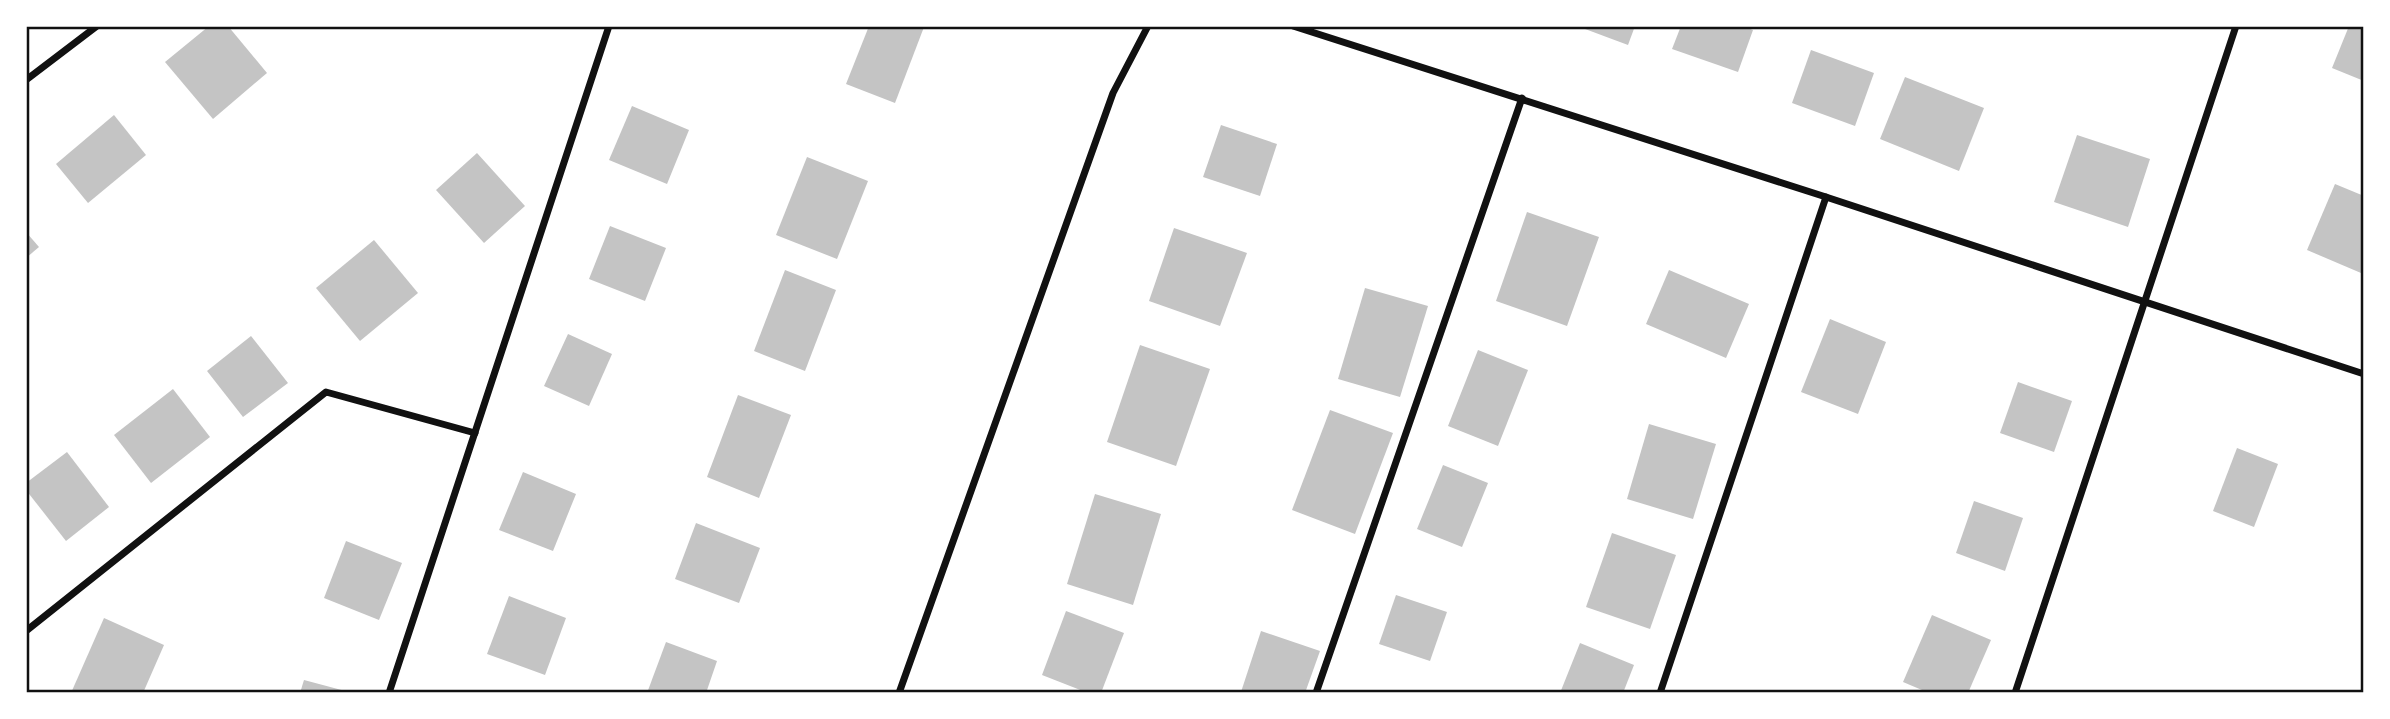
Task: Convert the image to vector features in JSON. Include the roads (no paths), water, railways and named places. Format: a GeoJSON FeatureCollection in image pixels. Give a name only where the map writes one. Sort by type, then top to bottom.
{"type":"FeatureCollection","features":[{"type":"Feature","properties":{"kind":"street"},"geometry":{"type":"LineString","coordinates":[[26,80],[97,26]]}},
{"type":"Feature","properties":{"kind":"street"},"geometry":{"type":"LineString","coordinates":[[389,693],[609,26]]}},
{"type":"Feature","properties":{"kind":"street"},"geometry":{"type":"LineString","coordinates":[[899,693],[1113,93],[1147,26]]}},
{"type":"Feature","properties":{"kind":"street"},"geometry":{"type":"LineString","coordinates":[[1293,26],[1522,98],[2364,374]]}},
{"type":"Feature","properties":{"kind":"street"},"geometry":{"type":"LineString","coordinates":[[2015,693],[2236,26]]}},
{"type":"Feature","properties":{"kind":"street"},"geometry":{"type":"LineString","coordinates":[[1316,693],[1522,98]]}},
{"type":"Feature","properties":{"kind":"street"},"geometry":{"type":"LineString","coordinates":[[1660,693],[1826,197]]}},
{"type":"Feature","properties":{"kind":"street"},"geometry":{"type":"LineString","coordinates":[[26,631],[326,392],[475,433]]}}]}
